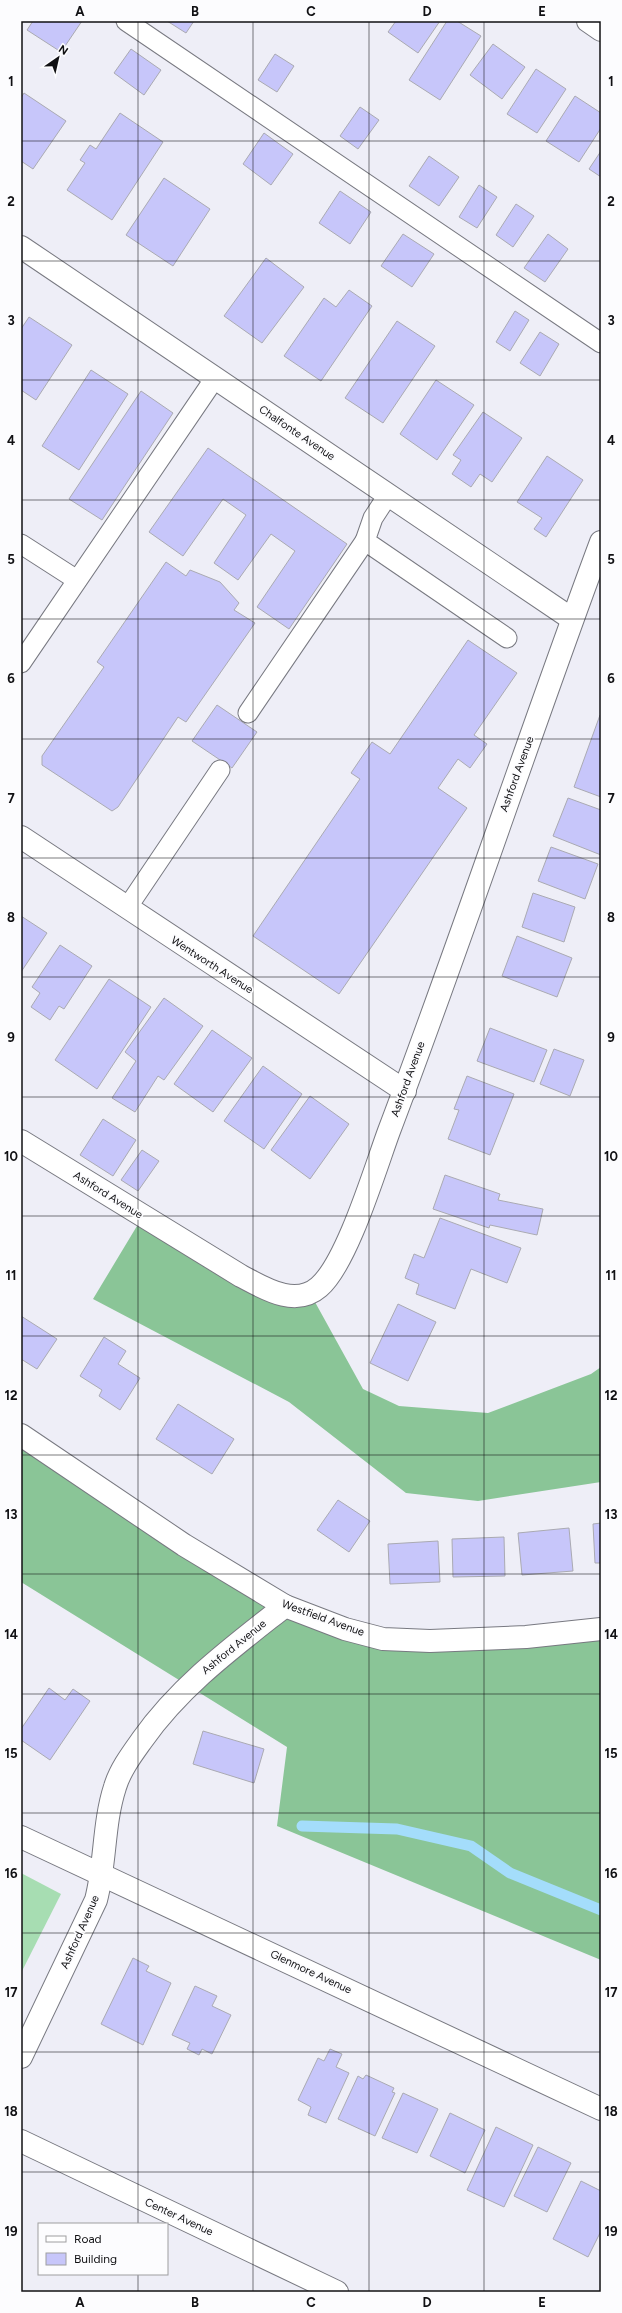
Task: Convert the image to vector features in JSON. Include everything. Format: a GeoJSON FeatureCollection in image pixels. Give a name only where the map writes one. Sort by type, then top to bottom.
{"type":"FeatureCollection","features":[{"type":"Feature","properties":{"kind":"street"},"geometry":{"type":"LineString","coordinates":[[588,21],[601,30]]}},
{"type":"Feature","properties":{"kind":"street","name":"Chalfonte Avenue"},"geometry":{"type":"LineString","coordinates":[[21,247],[572,619]]}},
{"type":"Feature","properties":{"kind":"street","name":"Ashford Avenue"},"geometry":{"type":"LineString","coordinates":[[21,1141],[241,1276],[274,1293],[295,1296],[310,1294],[320,1286],[342,1254],[404,1091],[572,619],[601,542]]}},
{"type":"Feature","properties":{"kind":"street","name":"Wentworth Avenue"},"geometry":{"type":"LineString","coordinates":[[21,837],[404,1091]]}},
{"type":"Feature","properties":{"kind":"street","name":"Westfield Avenue"},"geometry":{"type":"LineString","coordinates":[[21,1436],[184,1545],[285,1606],[345,1629],[383,1639],[430,1641],[526,1637],[601,1629]]}},
{"type":"Feature","properties":{"kind":"street","name":"Ashford Avenue"},"geometry":{"type":"LineString","coordinates":[[21,2057],[96,1900],[102,1877],[106,1818],[116,1785],[130,1757],[159,1716],[188,1685],[224,1654],[285,1606]]}},
{"type":"Feature","properties":{"kind":"street","name":"Glenmore Avenue"},"geometry":{"type":"LineString","coordinates":[[21,1837],[102,1877],[138,1891],[601,2109]]}},
{"type":"Feature","properties":{"kind":"street","name":"Center Avenue"},"geometry":{"type":"LineString","coordinates":[[21,2141],[337,2292]]}},
{"type":"Feature","properties":{"kind":"lane"},"geometry":{"type":"LineString","coordinates":[[126,21],[601,343]]}},
{"type":"Feature","properties":{"kind":"lane"},"geometry":{"type":"LineString","coordinates":[[21,663],[215,378]]}},
{"type":"Feature","properties":{"kind":"lane"},"geometry":{"type":"LineString","coordinates":[[248,713],[365,541],[373,518],[388,495]]}},
{"type":"Feature","properties":{"kind":"lane"},"geometry":{"type":"LineString","coordinates":[[365,541],[507,638]]}},
{"type":"Feature","properties":{"kind":"lane"},"geometry":{"type":"LineString","coordinates":[[21,544],[77,580]]}},
{"type":"Feature","properties":{"kind":"lane"},"geometry":{"type":"LineString","coordinates":[[127,908],[220,770]]}},
{"type":"Feature","properties":{"kind":"green space"},"geometry":{"type":"Polygon","coordinates":[[[143,1216],[241,1276],[310,1293],[363,1389],[399,1406],[488,1413],[591,1374],[601,1367],[601,1482],[478,1501],[406,1493],[289,1402],[93,1299],[143,1216]]]}},
{"type":"Feature","properties":{"kind":"green space"},"geometry":{"type":"Polygon","coordinates":[[[21,1435],[285,1606],[383,1639],[601,1629],[601,1960],[277,1826],[287,1747],[21,1582],[21,1435]]]}},
{"type":"Feature","properties":{"kind":"green space"},"geometry":{"type":"Polygon","coordinates":[[[21,1873],[61,1894],[21,1973],[21,1873]]]}},
{"type":"Feature","properties":{"kind":"building"},"geometry":{"type":"Polygon","coordinates":[[[33,21],[82,21],[61,52],[27,30],[33,21]]]}},
{"type":"Feature","properties":{"kind":"building"},"geometry":{"type":"Polygon","coordinates":[[[167,21],[194,21],[186,33],[167,21]]]}},
{"type":"Feature","properties":{"kind":"building"},"geometry":{"type":"Polygon","coordinates":[[[396,21],[440,21],[418,53],[388,32],[396,21]]]}},
{"type":"Feature","properties":{"kind":"building"},"geometry":{"type":"Polygon","coordinates":[[[447,21],[457,21],[481,36],[440,100],[409,80],[447,21]]]}},
{"type":"Feature","properties":{"kind":"building"},"geometry":{"type":"Polygon","coordinates":[[[493,44],[525,67],[502,99],[470,75],[493,44]]]}},
{"type":"Feature","properties":{"kind":"building"},"geometry":{"type":"Polygon","coordinates":[[[131,49],[161,70],[144,95],[114,73],[131,49]]]}},
{"type":"Feature","properties":{"kind":"building"},"geometry":{"type":"Polygon","coordinates":[[[275,54],[294,66],[277,92],[258,80],[275,54]]]}},
{"type":"Feature","properties":{"kind":"building"},"geometry":{"type":"Polygon","coordinates":[[[536,69],[566,89],[537,133],[507,114],[536,69]]]}},
{"type":"Feature","properties":{"kind":"building"},"geometry":{"type":"Polygon","coordinates":[[[24,93],[66,121],[33,169],[21,161],[21,98],[24,93]]]}},
{"type":"Feature","properties":{"kind":"building"},"geometry":{"type":"Polygon","coordinates":[[[575,96],[601,113],[601,128],[579,162],[546,141],[575,96]]]}},
{"type":"Feature","properties":{"kind":"building"},"geometry":{"type":"Polygon","coordinates":[[[360,107],[379,120],[358,149],[340,136],[360,107]]]}},
{"type":"Feature","properties":{"kind":"building"},"geometry":{"type":"Polygon","coordinates":[[[120,113],[163,142],[112,220],[67,190],[85,163],[80,160],[90,145],[96,149],[120,113]]]}},
{"type":"Feature","properties":{"kind":"building"},"geometry":{"type":"Polygon","coordinates":[[[264,133],[293,154],[271,185],[243,164],[264,133]]]}},
{"type":"Feature","properties":{"kind":"building"},"geometry":{"type":"Polygon","coordinates":[[[601,151],[601,177],[589,169],[601,151]]]}},
{"type":"Feature","properties":{"kind":"building"},"geometry":{"type":"Polygon","coordinates":[[[429,156],[459,177],[439,206],[409,186],[429,156]]]}},
{"type":"Feature","properties":{"kind":"building"},"geometry":{"type":"Polygon","coordinates":[[[164,178],[210,209],[173,266],[126,235],[164,178]]]}},
{"type":"Feature","properties":{"kind":"building"},"geometry":{"type":"Polygon","coordinates":[[[479,185],[497,197],[477,228],[459,217],[479,185]]]}},
{"type":"Feature","properties":{"kind":"building"},"geometry":{"type":"Polygon","coordinates":[[[340,191],[371,212],[350,244],[319,223],[340,191]]]}},
{"type":"Feature","properties":{"kind":"building"},"geometry":{"type":"Polygon","coordinates":[[[516,204],[534,216],[513,247],[496,235],[516,204]]]}},
{"type":"Feature","properties":{"kind":"building"},"geometry":{"type":"Polygon","coordinates":[[[403,234],[434,254],[412,287],[381,266],[403,234]]]}},
{"type":"Feature","properties":{"kind":"building"},"geometry":{"type":"Polygon","coordinates":[[[548,234],[568,249],[545,282],[524,268],[548,234]]]}},
{"type":"Feature","properties":{"kind":"building"},"geometry":{"type":"Polygon","coordinates":[[[266,258],[304,287],[262,343],[224,316],[266,258]]]}},
{"type":"Feature","properties":{"kind":"building"},"geometry":{"type":"Polygon","coordinates":[[[349,290],[372,306],[321,381],[284,356],[324,298],[336,307],[349,290]]]}},
{"type":"Feature","properties":{"kind":"building"},"geometry":{"type":"Polygon","coordinates":[[[515,311],[529,320],[510,351],[496,342],[515,311]]]}},
{"type":"Feature","properties":{"kind":"building"},"geometry":{"type":"Polygon","coordinates":[[[29,317],[72,345],[36,400],[21,390],[21,329],[29,317]]]}},
{"type":"Feature","properties":{"kind":"building"},"geometry":{"type":"Polygon","coordinates":[[[397,321],[435,346],[383,423],[345,398],[397,321]]]}},
{"type":"Feature","properties":{"kind":"building"},"geometry":{"type":"Polygon","coordinates":[[[540,332],[559,344],[540,376],[520,363],[540,332]]]}},
{"type":"Feature","properties":{"kind":"building"},"geometry":{"type":"Polygon","coordinates":[[[91,370],[128,394],[79,470],[42,446],[91,370]]]}},
{"type":"Feature","properties":{"kind":"building"},"geometry":{"type":"Polygon","coordinates":[[[436,380],[474,405],[437,460],[400,434],[436,380]]]}},
{"type":"Feature","properties":{"kind":"building"},"geometry":{"type":"Polygon","coordinates":[[[141,391],[173,413],[102,520],[69,499],[141,391]]]}},
{"type":"Feature","properties":{"kind":"building"},"geometry":{"type":"Polygon","coordinates":[[[483,412],[522,438],[492,482],[480,474],[471,487],[452,474],[461,460],[453,455],[483,412]]]}},
{"type":"Feature","properties":{"kind":"building"},"geometry":{"type":"Polygon","coordinates":[[[208,448],[347,544],[289,629],[257,607],[295,551],[271,534],[238,580],[214,563],[246,515],[223,499],[183,556],[149,532],[208,448]]]}},
{"type":"Feature","properties":{"kind":"building"},"geometry":{"type":"Polygon","coordinates":[[[547,456],[583,480],[546,537],[534,529],[542,518],[517,502],[547,456]]]}},
{"type":"Feature","properties":{"kind":"building"},"geometry":{"type":"Polygon","coordinates":[[[166,562],[186,576],[190,570],[220,582],[239,603],[234,610],[255,623],[186,722],[178,717],[118,807],[112,811],[42,765],[42,756],[104,667],[97,662],[166,562]]]}},
{"type":"Feature","properties":{"kind":"building"},"geometry":{"type":"Polygon","coordinates":[[[468,640],[517,673],[474,735],[487,744],[470,768],[458,759],[438,788],[467,808],[339,994],[253,936],[360,779],[351,773],[372,742],[390,754],[468,640]]]}},
{"type":"Feature","properties":{"kind":"building"},"geometry":{"type":"Polygon","coordinates":[[[217,705],[257,732],[232,768],[192,741],[217,705]]]}},
{"type":"Feature","properties":{"kind":"building"},"geometry":{"type":"Polygon","coordinates":[[[601,715],[601,797],[574,787],[601,715]]]}},
{"type":"Feature","properties":{"kind":"building"},"geometry":{"type":"Polygon","coordinates":[[[568,798],[601,810],[601,855],[553,836],[568,798]]]}},
{"type":"Feature","properties":{"kind":"building"},"geometry":{"type":"Polygon","coordinates":[[[551,847],[598,864],[585,899],[538,881],[551,847]]]}},
{"type":"Feature","properties":{"kind":"building"},"geometry":{"type":"Polygon","coordinates":[[[533,893],[575,907],[564,942],[522,927],[533,893]]]}},
{"type":"Feature","properties":{"kind":"building"},"geometry":{"type":"Polygon","coordinates":[[[21,916],[47,933],[21,972],[21,916]]]}},
{"type":"Feature","properties":{"kind":"building"},"geometry":{"type":"Polygon","coordinates":[[[517,936],[572,958],[557,997],[502,976],[517,936]]]}},
{"type":"Feature","properties":{"kind":"building"},"geometry":{"type":"Polygon","coordinates":[[[60,945],[92,966],[64,1009],[59,1006],[50,1020],[31,1007],[40,993],[32,987],[60,945]]]}},
{"type":"Feature","properties":{"kind":"building"},"geometry":{"type":"Polygon","coordinates":[[[109,979],[151,1007],[97,1089],[55,1060],[109,979]]]}},
{"type":"Feature","properties":{"kind":"building"},"geometry":{"type":"Polygon","coordinates":[[[164,998],[203,1026],[164,1080],[158,1076],[135,1112],[112,1098],[136,1061],[125,1052],[164,998]]]}},
{"type":"Feature","properties":{"kind":"building"},"geometry":{"type":"Polygon","coordinates":[[[490,1028],[547,1050],[534,1082],[477,1061],[490,1028]]]}},
{"type":"Feature","properties":{"kind":"building"},"geometry":{"type":"Polygon","coordinates":[[[212,1030],[252,1058],[213,1112],[174,1084],[212,1030]]]}},
{"type":"Feature","properties":{"kind":"building"},"geometry":{"type":"Polygon","coordinates":[[[554,1049],[584,1060],[570,1096],[540,1084],[554,1049]]]}},
{"type":"Feature","properties":{"kind":"building"},"geometry":{"type":"Polygon","coordinates":[[[263,1066],[302,1094],[264,1149],[224,1121],[263,1066]]]}},
{"type":"Feature","properties":{"kind":"building"},"geometry":{"type":"Polygon","coordinates":[[[467,1076],[514,1094],[490,1155],[448,1139],[459,1110],[454,1109],[467,1076]]]}},
{"type":"Feature","properties":{"kind":"building"},"geometry":{"type":"Polygon","coordinates":[[[310,1096],[349,1124],[310,1179],[271,1150],[310,1096]]]}},
{"type":"Feature","properties":{"kind":"building"},"geometry":{"type":"Polygon","coordinates":[[[103,1119],[136,1140],[113,1176],[80,1155],[103,1119]]]}},
{"type":"Feature","properties":{"kind":"building"},"geometry":{"type":"Polygon","coordinates":[[[142,1150],[159,1161],[138,1191],[121,1180],[142,1150]]]}},
{"type":"Feature","properties":{"kind":"building"},"geometry":{"type":"Polygon","coordinates":[[[445,1175],[500,1194],[498,1200],[543,1209],[537,1235],[490,1225],[489,1228],[433,1209],[445,1175]]]}},
{"type":"Feature","properties":{"kind":"building"},"geometry":{"type":"Polygon","coordinates":[[[440,1218],[521,1248],[507,1283],[471,1269],[455,1309],[416,1294],[419,1284],[405,1278],[414,1254],[424,1258],[440,1218]]]}},
{"type":"Feature","properties":{"kind":"building"},"geometry":{"type":"Polygon","coordinates":[[[398,1304],[436,1322],[408,1381],[370,1363],[398,1304]]]}},
{"type":"Feature","properties":{"kind":"building"},"geometry":{"type":"Polygon","coordinates":[[[21,1316],[57,1339],[37,1369],[21,1359],[21,1316]]]}},
{"type":"Feature","properties":{"kind":"building"},"geometry":{"type":"Polygon","coordinates":[[[104,1337],[126,1351],[118,1364],[140,1378],[120,1410],[99,1396],[102,1390],[80,1376],[104,1337]]]}},
{"type":"Feature","properties":{"kind":"building"},"geometry":{"type":"Polygon","coordinates":[[[178,1404],[234,1439],[212,1474],[156,1439],[178,1404]]]}},
{"type":"Feature","properties":{"kind":"building"},"geometry":{"type":"Polygon","coordinates":[[[338,1500],[370,1521],[349,1552],[317,1530],[338,1500]]]}},
{"type":"Feature","properties":{"kind":"building"},"geometry":{"type":"Polygon","coordinates":[[[601,1523],[601,1563],[595,1563],[593,1524],[601,1523]]]}},
{"type":"Feature","properties":{"kind":"building"},"geometry":{"type":"Polygon","coordinates":[[[569,1528],[573,1571],[522,1575],[518,1533],[569,1528]]]}},
{"type":"Feature","properties":{"kind":"building"},"geometry":{"type":"Polygon","coordinates":[[[504,1537],[505,1576],[453,1577],[452,1539],[504,1537]]]}},
{"type":"Feature","properties":{"kind":"building"},"geometry":{"type":"Polygon","coordinates":[[[438,1541],[440,1582],[390,1584],[388,1544],[438,1541]]]}},
{"type":"Feature","properties":{"kind":"building"},"geometry":{"type":"Polygon","coordinates":[[[49,1688],[65,1700],[73,1689],[90,1701],[50,1760],[21,1740],[21,1729],[49,1688]]]}},
{"type":"Feature","properties":{"kind":"building"},"geometry":{"type":"Polygon","coordinates":[[[203,1731],[264,1749],[254,1783],[193,1764],[203,1731]]]}},
{"type":"Feature","properties":{"kind":"building"},"geometry":{"type":"Polygon","coordinates":[[[133,1958],[149,1966],[146,1971],[171,1983],[143,2045],[101,2024],[133,1958]]]}},
{"type":"Feature","properties":{"kind":"building"},"geometry":{"type":"Polygon","coordinates":[[[195,1986],[217,1996],[212,2006],[231,2015],[212,2054],[202,2049],[199,2055],[187,2049],[190,2043],[172,2035],[195,1986]]]}},
{"type":"Feature","properties":{"kind":"building"},"geometry":{"type":"Polygon","coordinates":[[[330,2049],[342,2054],[336,2067],[349,2073],[326,2123],[308,2115],[311,2107],[298,2100],[318,2058],[324,2061],[330,2049]]]}},
{"type":"Feature","properties":{"kind":"building"},"geometry":{"type":"Polygon","coordinates":[[[366,2075],[394,2088],[392,2092],[395,2093],[375,2136],[338,2119],[358,2076],[363,2079],[366,2075]]]}},
{"type":"Feature","properties":{"kind":"building"},"geometry":{"type":"Polygon","coordinates":[[[403,2093],[438,2109],[417,2153],[382,2138],[403,2093]]]}},
{"type":"Feature","properties":{"kind":"building"},"geometry":{"type":"Polygon","coordinates":[[[450,2113],[485,2130],[465,2173],[430,2156],[450,2113]]]}},
{"type":"Feature","properties":{"kind":"building"},"geometry":{"type":"Polygon","coordinates":[[[496,2127],[533,2145],[504,2207],[467,2190],[496,2127]]]}},
{"type":"Feature","properties":{"kind":"building"},"geometry":{"type":"Polygon","coordinates":[[[538,2147],[571,2163],[547,2212],[514,2196],[538,2147]]]}},
{"type":"Feature","properties":{"kind":"building"},"geometry":{"type":"Polygon","coordinates":[[[581,2181],[601,2191],[601,2231],[588,2257],[553,2239],[581,2181]]]}},
{"type":"Feature","properties":{"kind":"waterway"},"geometry":{"type":"LineString","coordinates":[[302,1826],[397,1829],[471,1846],[510,1873],[601,1910]]}}]}
